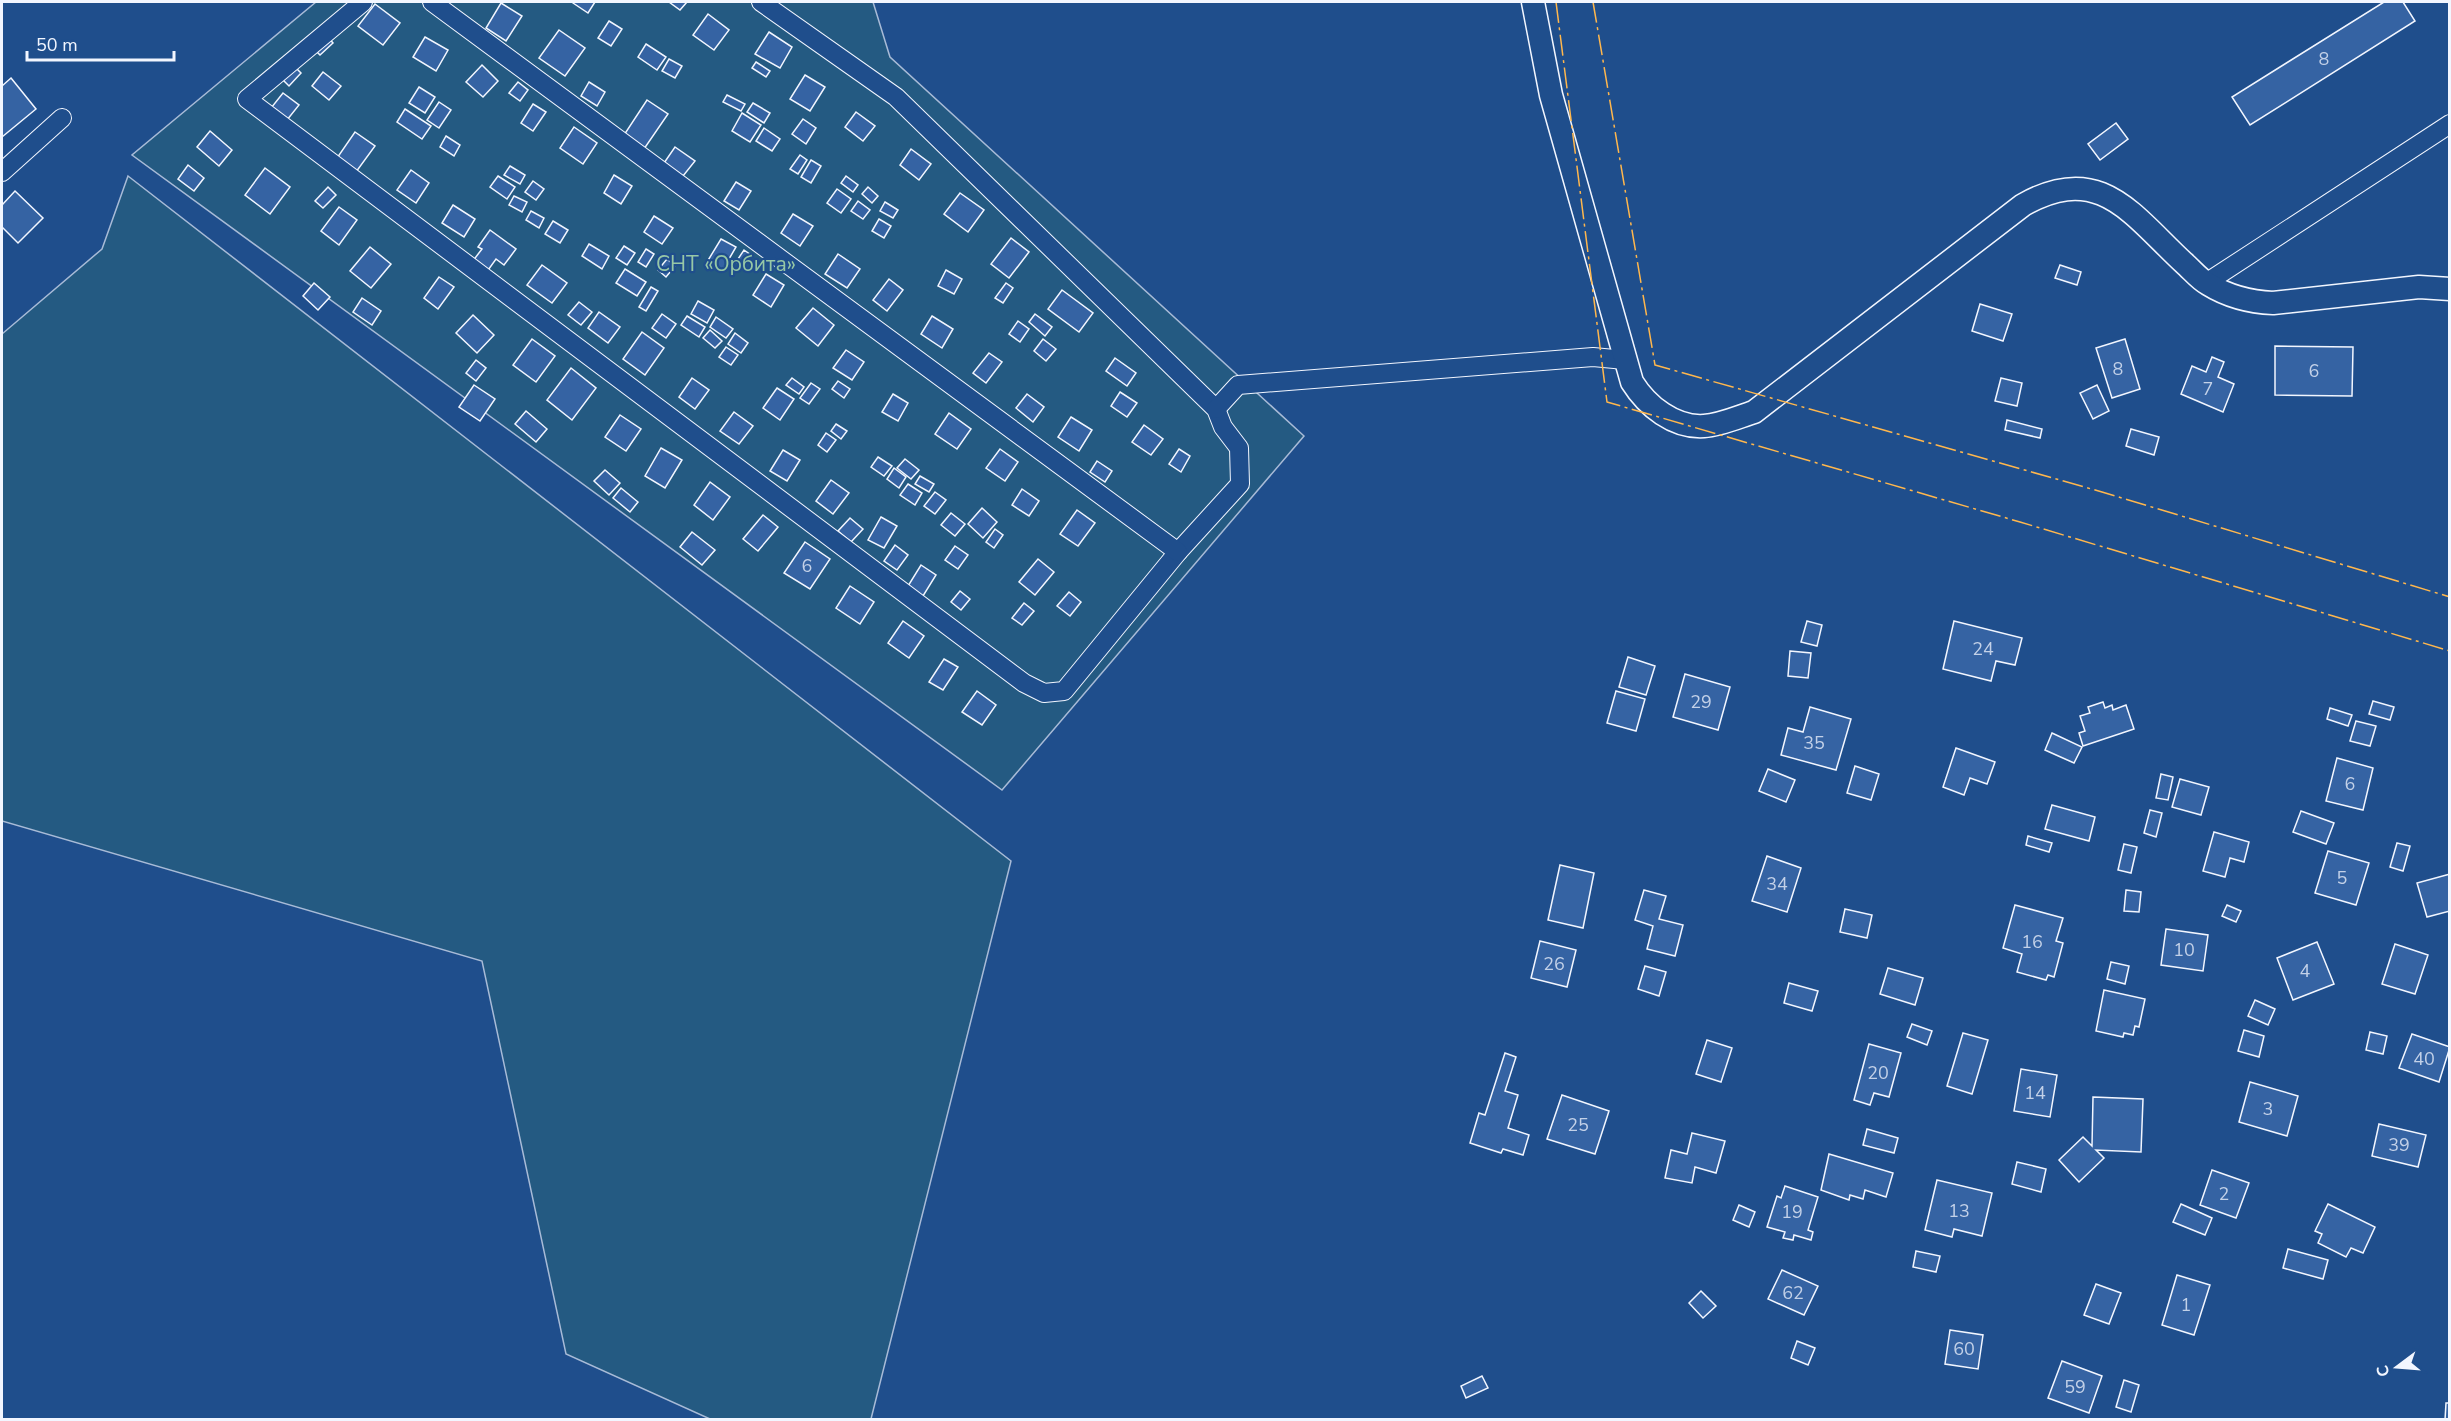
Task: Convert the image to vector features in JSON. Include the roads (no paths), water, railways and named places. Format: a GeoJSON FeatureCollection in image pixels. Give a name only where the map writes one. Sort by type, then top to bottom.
{"type":"FeatureCollection","features":[{"type":"Feature","properties":{"kind":"street"},"geometry":{"type":"LineString","coordinates":[[363,2],[247,99],[1024,683],[1044,693],[1064,691],[1178,552],[1240,483],[1239,448],[1223,427],[1216,409],[896,97],[761,2]]}},
{"type":"Feature","properties":{"kind":"street"},"geometry":{"type":"LineString","coordinates":[[432,2],[1178,552]]}},
{"type":"Feature","properties":{"kind":"street"},"geometry":{"type":"LineString","coordinates":[[1533,2],[1551,95],[1632,382],[1641,397],[1654,409],[1674,420],[1703,426],[1754,412],[2022,205],[2037,197],[2066,190],[2097,191],[2112,197],[2128,209],[2206,283],[2249,302],[2273,303],[2420,287],[2450,289]]}},
{"type":"Feature","properties":{"kind":"street"},"geometry":{"type":"LineString","coordinates":[[2,172],[62,118]]}},
{"type":"Feature","properties":{"kind":"street"},"geometry":{"type":"LineString","coordinates":[[2206,283],[2450,124]]}},
{"type":"Feature","properties":{"kind":"street"},"geometry":{"type":"LineString","coordinates":[[1216,409],[1238,385],[1593,357],[1625,360]]}},
{"type":"Feature","properties":{"kind":"park label","name":"СНТ «Орбита»"},"geometry":{"type":"Point","coordinates":[726,264]}}]}
